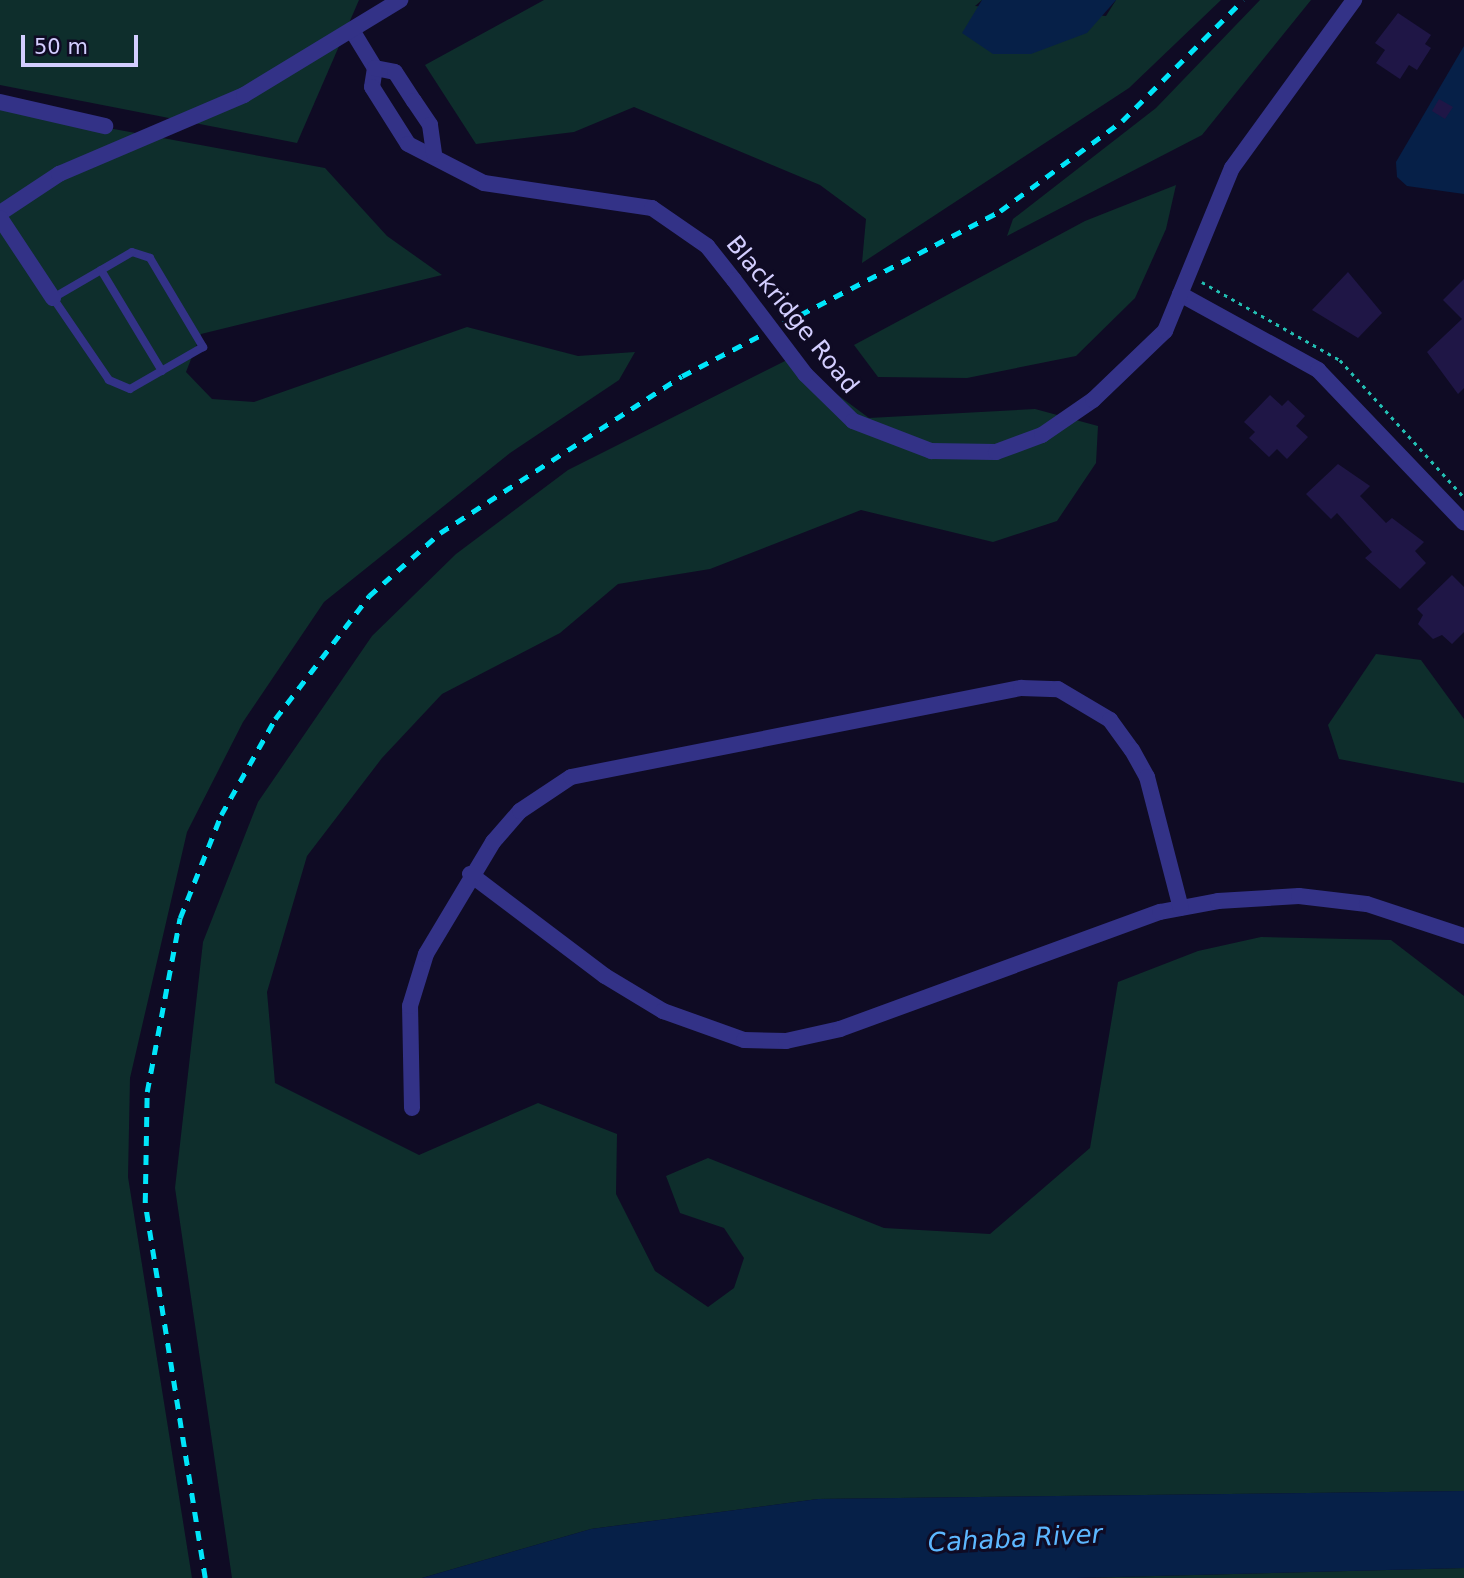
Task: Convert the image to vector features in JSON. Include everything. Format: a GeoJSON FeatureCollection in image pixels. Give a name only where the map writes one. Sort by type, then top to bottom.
{"type":"FeatureCollection","features":[{"type":"Feature","properties":{"kind":"street"},"geometry":{"type":"LineString","coordinates":[[53,298],[0,215],[59,174],[244,95],[354,32],[400,0]]}},
{"type":"Feature","properties":{"kind":"street","name":"Blackridge Road"},"geometry":{"type":"LineString","coordinates":[[354,32],[375,68],[372,87],[408,144],[433,154],[484,183],[652,208],[707,246],[805,374],[853,421],[889,439],[931,451],[996,452],[1042,435],[1132,367],[1165,331],[1232,168],[1354,0]]}},
{"type":"Feature","properties":{"kind":"street"},"geometry":{"type":"LineString","coordinates":[[375,68],[395,72],[414,100],[430,125],[433,154]]}},
{"type":"Feature","properties":{"kind":"street"},"geometry":{"type":"LineString","coordinates":[[0,102],[105,126]]}},
{"type":"Feature","properties":{"kind":"street"},"geometry":{"type":"LineString","coordinates":[[1180,294],[1318,370],[1464,523]]}},
{"type":"Feature","properties":{"kind":"street"},"geometry":{"type":"LineString","coordinates":[[412,1108],[410,1006],[425,954],[470,874],[520,811],[570,777],[1021,688],[1058,689],[1110,720],[1132,750],[1147,777],[1181,908]]}},
{"type":"Feature","properties":{"kind":"street"},"geometry":{"type":"LineString","coordinates":[[470,874],[617,983],[663,1011],[744,1040],[786,1041],[839,1029],[1181,908],[1299,895],[1367,904],[1464,936]]}},
{"type":"Feature","properties":{"kind":"lane"},"geometry":{"type":"LineString","coordinates":[[132,252],[150,258],[203,347],[130,390],[119,388],[53,298],[100,270],[132,252]]}},
{"type":"Feature","properties":{"kind":"lane"},"geometry":{"type":"LineString","coordinates":[[100,270],[162,371]]}},
{"type":"Feature","properties":{"kind":"path"},"geometry":{"type":"LineString","coordinates":[[1202,277],[1208,288],[1340,360],[1464,497]]}},
{"type":"Feature","properties":{"kind":"green space"},"geometry":{"type":"Polygon","coordinates":[[[0,0],[359,0],[297,143],[0,85],[0,0]]]}},
{"type":"Feature","properties":{"kind":"green space"},"geometry":{"type":"Polygon","coordinates":[[[544,0],[982,0],[975,6],[1106,16],[1116,0],[1221,0],[1129,88],[862,263],[866,219],[820,185],[634,107],[574,132],[476,144],[425,65],[544,0]]]}},
{"type":"Feature","properties":{"kind":"green space"},"geometry":{"type":"Polygon","coordinates":[[[1260,0],[1311,0],[1202,135],[1007,236],[1013,219],[1156,108],[1260,0]]]}},
{"type":"Feature","properties":{"kind":"green space"},"geometry":{"type":"Polygon","coordinates":[[[0,108],[325,168],[387,236],[442,275],[201,334],[186,372],[212,399],[254,402],[467,327],[578,356],[635,352],[619,380],[510,453],[324,602],[243,722],[187,832],[130,1078],[128,1177],[192,1578],[0,1578],[0,108]]]}},
{"type":"Feature","properties":{"kind":"green space"},"geometry":{"type":"Polygon","coordinates":[[[1176,185],[1166,229],[1135,298],[1076,356],[967,378],[878,377],[854,345],[1085,221],[1176,185]]]}},
{"type":"Feature","properties":{"kind":"green space"},"geometry":{"type":"Polygon","coordinates":[[[789,359],[869,418],[1035,409],[1098,426],[1096,463],[1057,521],[993,542],[861,510],[710,569],[618,584],[560,633],[442,694],[382,758],[307,856],[267,992],[275,1083],[419,1155],[538,1103],[617,1134],[616,1194],[655,1271],[708,1307],[734,1288],[744,1258],[724,1228],[680,1213],[666,1176],[708,1158],[884,1228],[990,1234],[1090,1148],[1118,982],[1198,951],[1261,937],[1391,940],[1464,996],[1464,1491],[818,1499],[591,1529],[422,1578],[232,1578],[175,1188],[203,942],[258,802],[372,636],[456,554],[568,470],[789,359]]]}},
{"type":"Feature","properties":{"kind":"green space"},"geometry":{"type":"Polygon","coordinates":[[[1376,654],[1421,660],[1464,719],[1464,783],[1339,759],[1328,725],[1376,654]]]}},
{"type":"Feature","properties":{"kind":"green space"},"geometry":{"type":"Polygon","coordinates":[[[1464,1568],[1464,1578],[1077,1578],[1464,1568]]]}},
{"type":"Feature","properties":{"kind":"water"},"geometry":{"type":"Polygon","coordinates":[[[982,0],[1116,0],[1087,33],[1031,54],[993,54],[962,33],[982,0]]]}},
{"type":"Feature","properties":{"kind":"water"},"geometry":{"type":"Polygon","coordinates":[[[1464,46],[1464,194],[1407,186],[1397,177],[1396,162],[1464,46]]]}},
{"type":"Feature","properties":{"kind":"water","name":"Cahaba River"},"geometry":{"type":"Polygon","coordinates":[[[1464,1491],[1464,1568],[1077,1578],[422,1578],[591,1529],[818,1499],[1464,1491]]]}},
{"type":"Feature","properties":{"kind":"building"},"geometry":{"type":"Polygon","coordinates":[[[1398,13],[1431,35],[1425,44],[1431,48],[1417,70],[1409,65],[1400,79],[1376,63],[1385,50],[1375,43],[1398,13]]]}},
{"type":"Feature","properties":{"kind":"building"},"geometry":{"type":"Polygon","coordinates":[[[1439,99],[1453,107],[1445,119],[1432,111],[1439,99]]]}},
{"type":"Feature","properties":{"kind":"building"},"geometry":{"type":"Polygon","coordinates":[[[1348,272],[1382,313],[1358,338],[1312,310],[1348,272]]]}},
{"type":"Feature","properties":{"kind":"building"},"geometry":{"type":"Polygon","coordinates":[[[1464,279],[1464,388],[1458,394],[1427,352],[1462,319],[1443,300],[1464,279]]]}},
{"type":"Feature","properties":{"kind":"building"},"geometry":{"type":"Polygon","coordinates":[[[1270,395],[1282,406],[1288,400],[1305,416],[1296,426],[1308,437],[1287,459],[1277,449],[1269,457],[1249,438],[1255,432],[1244,422],[1270,395]]]}},
{"type":"Feature","properties":{"kind":"building"},"geometry":{"type":"Polygon","coordinates":[[[1338,464],[1370,486],[1360,496],[1386,523],[1392,518],[1424,542],[1415,551],[1426,563],[1400,589],[1365,558],[1372,552],[1337,513],[1331,519],[1306,494],[1338,464]]]}},
{"type":"Feature","properties":{"kind":"building"},"geometry":{"type":"Polygon","coordinates":[[[1452,575],[1464,587],[1464,632],[1452,644],[1442,635],[1433,639],[1418,624],[1423,615],[1417,609],[1452,575]]]}},
{"type":"Feature","properties":{"kind":"railway"},"geometry":{"type":"LineString","coordinates":[[205,1578],[145,1203],[147,1092],[180,918],[221,815],[275,719],[369,596],[440,533],[682,376],[1000,211],[1122,121],[1243,0]]}}]}
